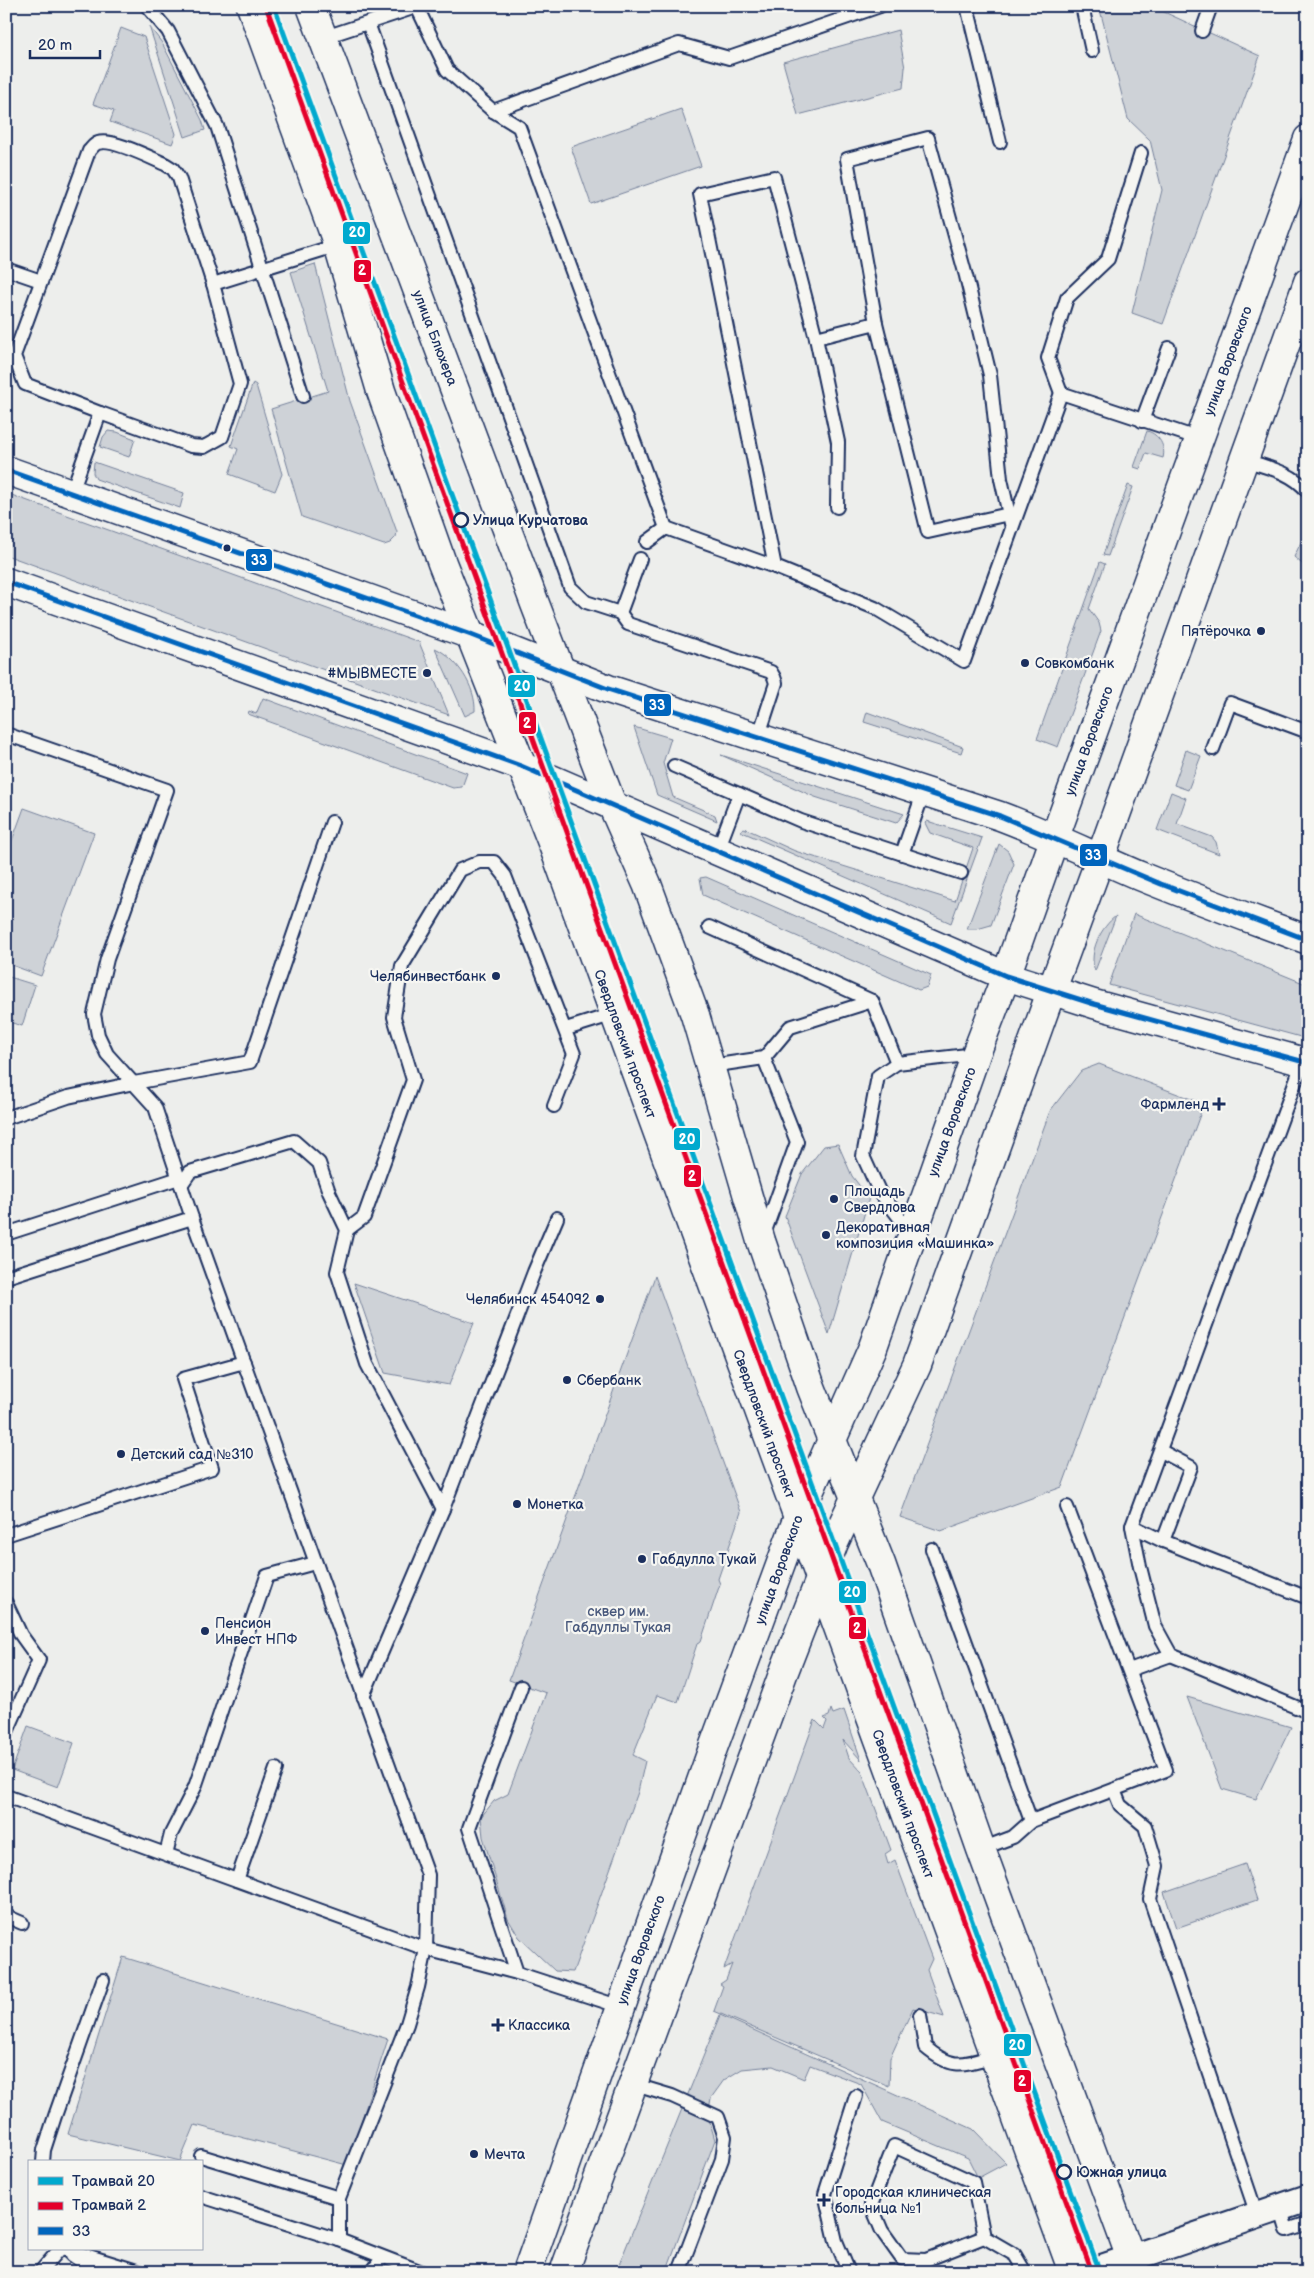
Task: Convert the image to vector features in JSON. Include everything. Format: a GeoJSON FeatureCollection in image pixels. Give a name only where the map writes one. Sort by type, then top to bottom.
{"type":"FeatureCollection","features":[{"type":"Feature","properties":{"kind":"main road"},"geometry":{"type":"LineString","coordinates":[[251,6],[338,245],[381,391],[442,563],[471,635]]}},
{"type":"Feature","properties":{"kind":"main road","name":"улица Блюхера"},"geometry":{"type":"LineString","coordinates":[[311,6],[561,670]]}},
{"type":"Feature","properties":{"kind":"main road","name":"улица Воровского"},"geometry":{"type":"LineString","coordinates":[[527,2272],[798,1517],[873,1347],[976,1054],[1006,976],[1308,139]]}},
{"type":"Feature","properties":{"kind":"main road"},"geometry":{"type":"LineString","coordinates":[[564,2272],[783,1674],[854,1500],[917,1365],[1308,282]]}},
{"type":"Feature","properties":{"kind":"main road"},"geometry":{"type":"LineString","coordinates":[[6,470],[471,635],[608,689],[1000,816],[1055,837],[1100,859],[1308,940]]}},
{"type":"Feature","properties":{"kind":"main road"},"geometry":{"type":"LineString","coordinates":[[6,582],[521,766],[1006,976],[1051,992],[1306,1062]]}},
{"type":"Feature","properties":{"kind":"main road","name":"Свердловский проспект"},"geometry":{"type":"LineString","coordinates":[[471,635],[553,845],[1073,2272]]}},
{"type":"Feature","properties":{"kind":"main road"},"geometry":{"type":"LineString","coordinates":[[561,670],[613,807],[647,884],[695,1015],[761,1241],[811,1387],[854,1500],[881,1564],[981,1849],[1133,2265]]}},
{"type":"Feature","properties":{"kind":"street"},"geometry":{"type":"LineString","coordinates":[[1090,2272],[1133,2265],[1268,2211],[1308,2198]]}},
{"type":"Feature","properties":{"kind":"lane"},"geometry":{"type":"LineString","coordinates":[[147,6],[168,31],[217,126],[264,268],[303,396]]}},
{"type":"Feature","properties":{"kind":"lane"},"geometry":{"type":"LineString","coordinates":[[493,111],[679,44],[729,58],[880,6]]}},
{"type":"Feature","properties":{"kind":"lane"},"geometry":{"type":"LineString","coordinates":[[967,6],[1000,142]]}},
{"type":"Feature","properties":{"kind":"lane"},"geometry":{"type":"LineString","coordinates":[[1082,6],[1092,51]]}},
{"type":"Feature","properties":{"kind":"lane"},"geometry":{"type":"LineString","coordinates":[[1202,31],[1211,6]]}},
{"type":"Feature","properties":{"kind":"lane"},"geometry":{"type":"LineString","coordinates":[[322,38],[418,7],[447,70],[493,111],[518,127],[666,528]]}},
{"type":"Feature","properties":{"kind":"lane"},"geometry":{"type":"LineString","coordinates":[[368,23],[570,587],[586,602],[620,613],[628,624],[770,672],[774,676],[776,683],[758,738]]}},
{"type":"Feature","properties":{"kind":"lane"},"geometry":{"type":"LineString","coordinates":[[1008,514],[928,532],[876,323],[847,159],[928,138],[966,276],[990,375],[1001,479],[1012,528]]}},
{"type":"Feature","properties":{"kind":"lane"},"geometry":{"type":"LineString","coordinates":[[104,142],[111,142],[166,164],[173,169],[179,178],[213,284],[240,384],[222,437],[204,447],[191,446],[26,384],[14,356],[41,281],[93,146],[104,142]]}},
{"type":"Feature","properties":{"kind":"lane"},"geometry":{"type":"LineString","coordinates":[[666,528],[775,567],[875,608],[964,661],[1061,393],[1048,358],[1067,298],[1108,259],[1141,153]]}},
{"type":"Feature","properties":{"kind":"lane"},"geometry":{"type":"LineString","coordinates":[[775,567],[700,194],[774,177],[816,338],[838,442],[837,507]]}},
{"type":"Feature","properties":{"kind":"lane"},"geometry":{"type":"LineString","coordinates":[[213,284],[338,245]]}},
{"type":"Feature","properties":{"kind":"lane"},"geometry":{"type":"LineString","coordinates":[[6,269],[41,281]]}},
{"type":"Feature","properties":{"kind":"lane"},"geometry":{"type":"LineString","coordinates":[[816,338],[876,323]]}},
{"type":"Feature","properties":{"kind":"lane"},"geometry":{"type":"LineString","coordinates":[[1142,421],[1168,348]]}},
{"type":"Feature","properties":{"kind":"lane"},"geometry":{"type":"LineString","coordinates":[[1061,393],[1142,421],[1200,438]]}},
{"type":"Feature","properties":{"kind":"lane"},"geometry":{"type":"LineString","coordinates":[[71,494],[100,413]]}},
{"type":"Feature","properties":{"kind":"lane"},"geometry":{"type":"LineString","coordinates":[[1244,460],[1285,474],[1303,486],[1308,492]]}},
{"type":"Feature","properties":{"kind":"lane"},"geometry":{"type":"LineString","coordinates":[[647,542],[666,528]]}},
{"type":"Feature","properties":{"kind":"lane"},"geometry":{"type":"LineString","coordinates":[[620,613],[640,559]]}},
{"type":"Feature","properties":{"kind":"lane"},"geometry":{"type":"LineString","coordinates":[[1213,749],[1230,703],[1308,732]]}},
{"type":"Feature","properties":{"kind":"lane"},"geometry":{"type":"LineString","coordinates":[[6,734],[167,790],[107,958],[94,1014],[98,1035],[107,1054],[155,1107],[192,1218],[428,1875],[426,1949],[418,1987],[407,2024],[339,2198],[339,2240]]}},
{"type":"Feature","properties":{"kind":"lane"},"geometry":{"type":"LineString","coordinates":[[674,766],[801,822],[961,873]]}},
{"type":"Feature","properties":{"kind":"lane"},"geometry":{"type":"LineString","coordinates":[[902,854],[924,791]]}},
{"type":"Feature","properties":{"kind":"lane"},"geometry":{"type":"LineString","coordinates":[[716,852],[739,794]]}},
{"type":"Feature","properties":{"kind":"lane"},"geometry":{"type":"LineString","coordinates":[[6,1118],[68,1097],[250,1062],[332,822]]}},
{"type":"Feature","properties":{"kind":"lane"},"geometry":{"type":"LineString","coordinates":[[347,1230],[364,1217],[413,1080],[394,1017],[402,966],[460,870],[479,862],[494,862],[505,876],[566,1029],[574,1054],[554,1106]]}},
{"type":"Feature","properties":{"kind":"lane"},"geometry":{"type":"LineString","coordinates":[[709,927],[872,1001],[897,1062]]}},
{"type":"Feature","properties":{"kind":"lane"},"geometry":{"type":"LineString","coordinates":[[711,1066],[764,1058],[790,1027],[872,1001]]}},
{"type":"Feature","properties":{"kind":"lane"},"geometry":{"type":"LineString","coordinates":[[566,1029],[614,1014]]}},
{"type":"Feature","properties":{"kind":"lane"},"geometry":{"type":"LineString","coordinates":[[912,1234],[879,1191],[863,1156],[878,1076],[897,1062],[976,1054]]}},
{"type":"Feature","properties":{"kind":"lane"},"geometry":{"type":"LineString","coordinates":[[761,1241],[797,1142],[764,1058]]}},
{"type":"Feature","properties":{"kind":"lane"},"geometry":{"type":"LineString","coordinates":[[1306,1062],[1132,1526],[1155,1626],[1171,1656],[1308,1712]]}},
{"type":"Feature","properties":{"kind":"lane"},"geometry":{"type":"LineString","coordinates":[[6,1234],[180,1182],[190,1172],[294,1141],[319,1162],[329,1192],[347,1230],[337,1272],[368,1364],[442,1509]]}},
{"type":"Feature","properties":{"kind":"lane"},"geometry":{"type":"LineString","coordinates":[[6,1277],[192,1218]]}},
{"type":"Feature","properties":{"kind":"lane"},"geometry":{"type":"LineString","coordinates":[[363,1696],[442,1509],[534,1272],[557,1218]]}},
{"type":"Feature","properties":{"kind":"lane"},"geometry":{"type":"LineString","coordinates":[[6,1535],[212,1468],[184,1379],[244,1362]]}},
{"type":"Feature","properties":{"kind":"lane"},"geometry":{"type":"LineString","coordinates":[[1161,1451],[1191,1467],[1163,1541]]}},
{"type":"Feature","properties":{"kind":"lane"},"geometry":{"type":"LineString","coordinates":[[981,1849],[1012,1837],[1031,1821],[1166,1770],[1067,1507]]}},
{"type":"Feature","properties":{"kind":"lane"},"geometry":{"type":"LineString","coordinates":[[1132,1526],[1163,1541],[1308,1598]]}},
{"type":"Feature","properties":{"kind":"lane"},"geometry":{"type":"LineString","coordinates":[[932,1549],[1031,1821]]}},
{"type":"Feature","properties":{"kind":"lane"},"geometry":{"type":"LineString","coordinates":[[166,1854],[172,1834],[195,1787],[267,1576],[315,1563]]}},
{"type":"Feature","properties":{"kind":"lane"},"geometry":{"type":"LineString","coordinates":[[6,1603],[21,1635],[39,1660],[6,1734]]}},
{"type":"Feature","properties":{"kind":"lane"},"geometry":{"type":"LineString","coordinates":[[1129,1670],[1171,1656]]}},
{"type":"Feature","properties":{"kind":"lane"},"geometry":{"type":"LineString","coordinates":[[517,1973],[469,1828],[522,1688]]}},
{"type":"Feature","properties":{"kind":"lane"},"geometry":{"type":"LineString","coordinates":[[237,1880],[276,1769]]}},
{"type":"Feature","properties":{"kind":"lane"},"geometry":{"type":"LineString","coordinates":[[1114,1790],[1120,1805],[1145,1826],[1157,1866],[1150,1899],[1268,2211],[1287,2230],[1308,2223]]}},
{"type":"Feature","properties":{"kind":"lane"},"geometry":{"type":"LineString","coordinates":[[6,1796],[426,1949],[517,1973],[621,2007]]}},
{"type":"Feature","properties":{"kind":"lane"},"geometry":{"type":"LineString","coordinates":[[6,1916],[22,1923]]}},
{"type":"Feature","properties":{"kind":"lane"},"geometry":{"type":"LineString","coordinates":[[43,2160],[55,2116],[103,1980]]}},
{"type":"Feature","properties":{"kind":"lane"},"geometry":{"type":"LineString","coordinates":[[920,2015],[925,2047],[939,2059],[956,2065],[994,2056]]}},
{"type":"Feature","properties":{"kind":"lane"},"geometry":{"type":"LineString","coordinates":[[632,2084],[672,2096],[718,2117],[725,2137],[722,2159],[679,2272]]}},
{"type":"Feature","properties":{"kind":"lane"},"geometry":{"type":"LineString","coordinates":[[849,2272],[836,2241],[825,2194],[856,2096]]}},
{"type":"Feature","properties":{"kind":"lane"},"geometry":{"type":"LineString","coordinates":[[984,2237],[929,2266],[902,2259],[882,2231],[871,2205],[894,2146],[973,2182],[984,2237],[1015,2255],[1025,2272]]}},
{"type":"Feature","properties":{"kind":"lane"},"geometry":{"type":"LineString","coordinates":[[201,2156],[339,2198]]}},
{"type":"Feature","properties":{"kind":"lane"},"geometry":{"type":"LineString","coordinates":[[202,2196],[339,2240],[422,2272]]}},
{"type":"Feature","properties":{"kind":"lane"},"geometry":{"type":"LineString","coordinates":[[40,2272],[62,2250]]}},
{"type":"Feature","properties":{"kind":"lane"},"geometry":{"type":"LineString","coordinates":[[64,2250],[97,2272]]}},
{"type":"Feature","properties":{"kind":"lane"},"geometry":{"type":"LineString","coordinates":[[66,2250],[140,2272]]}},
{"type":"Feature","properties":{"kind":"lane"},"geometry":{"type":"LineString","coordinates":[[372,2272],[382,2258]]}},
{"type":"Feature","properties":{"kind":"green space"},"geometry":{"type":"Polygon","coordinates":[[[1099,6],[1151,6],[1260,56],[1163,324],[1132,313],[1162,190],[1150,140],[1128,119],[1099,6]]]}},
{"type":"Feature","properties":{"kind":"green space"},"geometry":{"type":"Polygon","coordinates":[[[149,26],[162,43],[202,120],[205,130],[185,137],[149,26]]]}},
{"type":"Feature","properties":{"kind":"green space"},"geometry":{"type":"Polygon","coordinates":[[[121,28],[144,37],[176,134],[172,144],[110,122],[114,111],[93,104],[121,28]]]}},
{"type":"Feature","properties":{"kind":"green space"},"geometry":{"type":"Polygon","coordinates":[[[898,30],[905,68],[903,88],[798,115],[783,62],[898,30]]]}},
{"type":"Feature","properties":{"kind":"green space"},"geometry":{"type":"Polygon","coordinates":[[[681,109],[701,166],[591,204],[571,147],[681,109]]]}},
{"type":"Feature","properties":{"kind":"green space"},"geometry":{"type":"Polygon","coordinates":[[[315,264],[350,401],[397,532],[396,537],[390,543],[384,545],[302,517],[271,409],[328,391],[291,272],[315,264]]]}},
{"type":"Feature","properties":{"kind":"green space"},"geometry":{"type":"Polygon","coordinates":[[[253,383],[256,385],[282,474],[275,491],[229,474],[238,449],[231,446],[253,383]]]}},
{"type":"Feature","properties":{"kind":"green space"},"geometry":{"type":"Polygon","coordinates":[[[108,431],[117,432],[135,439],[129,457],[100,447],[103,437],[108,431]]]}},
{"type":"Feature","properties":{"kind":"green space"},"geometry":{"type":"Polygon","coordinates":[[[1147,431],[1155,435],[1161,442],[1164,454],[1163,458],[1146,453],[1140,469],[1134,467],[1147,431]]]}},
{"type":"Feature","properties":{"kind":"green space"},"geometry":{"type":"Polygon","coordinates":[[[94,462],[184,493],[180,508],[96,479],[93,473],[94,462]]]}},
{"type":"Feature","properties":{"kind":"green space"},"geometry":{"type":"Polygon","coordinates":[[[1128,485],[1133,487],[1108,556],[1103,555],[1128,485]]]}},
{"type":"Feature","properties":{"kind":"green space"},"geometry":{"type":"Polygon","coordinates":[[[6,493],[419,642],[449,715],[6,555],[6,493]]]}},
{"type":"Feature","properties":{"kind":"green space"},"geometry":{"type":"Polygon","coordinates":[[[1308,536],[1308,569],[1294,557],[1303,538],[1308,536]]]}},
{"type":"Feature","properties":{"kind":"green space"},"geometry":{"type":"Polygon","coordinates":[[[1100,562],[1105,564],[1089,609],[1099,623],[1101,631],[1058,747],[1037,739],[1100,562]]]}},
{"type":"Feature","properties":{"kind":"green space"},"geometry":{"type":"Polygon","coordinates":[[[435,648],[451,659],[464,674],[472,692],[475,711],[465,716],[435,648]]]}},
{"type":"Feature","properties":{"kind":"green space"},"geometry":{"type":"Polygon","coordinates":[[[263,698],[467,773],[462,787],[453,788],[248,714],[249,711],[256,714],[263,698]]]}},
{"type":"Feature","properties":{"kind":"green space"},"geometry":{"type":"Polygon","coordinates":[[[867,712],[963,747],[961,753],[864,722],[867,712]]]}},
{"type":"Feature","properties":{"kind":"green space"},"geometry":{"type":"Polygon","coordinates":[[[634,727],[671,738],[663,763],[673,797],[715,815],[717,821],[657,795],[634,727]]]}},
{"type":"Feature","properties":{"kind":"green space"},"geometry":{"type":"Polygon","coordinates":[[[1186,750],[1201,756],[1188,790],[1174,785],[1186,750]]]}},
{"type":"Feature","properties":{"kind":"green space"},"geometry":{"type":"Polygon","coordinates":[[[721,755],[904,814],[896,823],[815,797],[721,755]]]}},
{"type":"Feature","properties":{"kind":"green space"},"geometry":{"type":"Polygon","coordinates":[[[1171,792],[1186,798],[1177,824],[1212,837],[1216,842],[1219,854],[1157,830],[1171,792]]]}},
{"type":"Feature","properties":{"kind":"green space"},"geometry":{"type":"Polygon","coordinates":[[[24,808],[94,833],[41,976],[6,963],[6,857],[24,808]]]}},
{"type":"Feature","properties":{"kind":"green space"},"geometry":{"type":"Polygon","coordinates":[[[927,821],[982,838],[951,923],[740,831],[744,828],[795,851],[955,901],[973,848],[930,833],[925,823],[927,821]]]}},
{"type":"Feature","properties":{"kind":"green space"},"geometry":{"type":"Polygon","coordinates":[[[999,844],[1008,851],[1014,864],[991,925],[977,929],[967,929],[999,844]]]}},
{"type":"Feature","properties":{"kind":"green space"},"geometry":{"type":"Polygon","coordinates":[[[706,877],[931,975],[927,987],[919,990],[703,895],[700,878],[706,877]]]}},
{"type":"Feature","properties":{"kind":"green space"},"geometry":{"type":"Polygon","coordinates":[[[1134,914],[1308,985],[1308,1039],[1109,985],[1134,914]]]}},
{"type":"Feature","properties":{"kind":"green space"},"geometry":{"type":"Polygon","coordinates":[[[1116,916],[1095,971],[1093,956],[1097,941],[1105,927],[1116,916]]]}},
{"type":"Feature","properties":{"kind":"green space"},"geometry":{"type":"Polygon","coordinates":[[[6,976],[35,985],[22,1026],[6,1021],[6,976]]]}},
{"type":"Feature","properties":{"kind":"green space"},"geometry":{"type":"Polygon","coordinates":[[[1099,1064],[1204,1104],[1062,1487],[941,1531],[900,1517],[1050,1111],[1081,1071],[1099,1064]]]}},
{"type":"Feature","properties":{"kind":"green space"},"geometry":{"type":"Polygon","coordinates":[[[838,1144],[852,1176],[869,1198],[829,1334],[785,1216],[802,1174],[824,1146],[838,1144]]]}},
{"type":"Feature","properties":{"kind":"green space","name":"сквер им. Габдуллы Тукая"},"geometry":{"type":"Polygon","coordinates":[[[655,1276],[741,1512],[718,1579],[720,1584],[701,1641],[697,1644],[678,1702],[657,1695],[633,1755],[645,1761],[638,1792],[573,1972],[555,1971],[519,1937],[508,1919],[483,1837],[481,1817],[494,1801],[508,1794],[546,1693],[509,1680],[655,1276]]]}},
{"type":"Feature","properties":{"kind":"green space"},"geometry":{"type":"Polygon","coordinates":[[[354,1283],[474,1323],[449,1385],[385,1373],[354,1283]]]}},
{"type":"Feature","properties":{"kind":"green space"},"geometry":{"type":"Polygon","coordinates":[[[1187,1697],[1291,1727],[1256,1799],[1222,1789],[1187,1697]]]}},
{"type":"Feature","properties":{"kind":"green space"},"geometry":{"type":"Polygon","coordinates":[[[831,1709],[833,1714],[844,1710],[861,1760],[843,1740],[849,1758],[862,1772],[891,1850],[885,1854],[888,1864],[895,1860],[932,1959],[927,1970],[944,2017],[913,2008],[890,2058],[889,2086],[714,2011],[723,1986],[720,1984],[726,1980],[732,1964],[724,1969],[815,1720],[824,1729],[827,1721],[824,1718],[829,1716],[831,1709]]]}},
{"type":"Feature","properties":{"kind":"green space"},"geometry":{"type":"Polygon","coordinates":[[[28,1726],[74,1743],[58,1787],[12,1770],[28,1726]]]}},
{"type":"Feature","properties":{"kind":"green space"},"geometry":{"type":"Polygon","coordinates":[[[1245,1864],[1257,1900],[1176,1928],[1164,1892],[1245,1864]]]}},
{"type":"Feature","properties":{"kind":"green space"},"geometry":{"type":"Polygon","coordinates":[[[123,1957],[388,2039],[347,2165],[195,2125],[180,2160],[68,2134],[123,1957]]]}},
{"type":"Feature","properties":{"kind":"green space"},"geometry":{"type":"Polygon","coordinates":[[[720,2015],[973,2129],[1006,2163],[978,2178],[968,2158],[882,2122],[861,2084],[810,2065],[804,2079],[773,2066],[742,2069],[724,2080],[711,2098],[708,2116],[715,2140],[666,2272],[616,2272],[720,2015]]]}},
{"type":"Feature","properties":{"kind":"tram line","name":"20"},"geometry":{"type":"LineString","coordinates":[[274,6],[1100,2272]]}},
{"type":"Feature","properties":{"kind":"tram line","name":"2"},"geometry":{"type":"LineString","coordinates":[[267,9],[1092,2272]]}},
{"type":"Feature","properties":{"kind":"transit line","name":"33"},"geometry":{"type":"LineString","coordinates":[[6,470],[471,635],[608,689],[1000,816],[1161,884],[1308,940]]}},
{"type":"Feature","properties":{"kind":"transit line","name":"33"},"geometry":{"type":"LineString","coordinates":[[6,582],[521,766],[1006,976],[1094,1004],[1308,1063]]}},
{"type":"Feature","properties":{"kind":"place","name":"Улица Курчатова"},"geometry":{"type":"Point","coordinates":[461,520]}},
{"type":"Feature","properties":{"kind":"place","name":"Пятёрочка"},"geometry":{"type":"Point","coordinates":[1261,631]}},
{"type":"Feature","properties":{"kind":"place","name":"Совкомбанк"},"geometry":{"type":"Point","coordinates":[1025,663]}},
{"type":"Feature","properties":{"kind":"place","name":"#МЫВМЕСТЕ"},"geometry":{"type":"Point","coordinates":[427,673]}},
{"type":"Feature","properties":{"kind":"place","name":"Челябинвестбанк"},"geometry":{"type":"Point","coordinates":[496,976]}},
{"type":"Feature","properties":{"kind":"place","name":"Фармленд"},"geometry":{"type":"Point","coordinates":[1219,1104]}},
{"type":"Feature","properties":{"kind":"place","name":"Площадь Свердлова"},"geometry":{"type":"Point","coordinates":[834,1199]}},
{"type":"Feature","properties":{"kind":"place","name":"Декоративная композиция «Машинка»"},"geometry":{"type":"Point","coordinates":[826,1235]}},
{"type":"Feature","properties":{"kind":"place","name":"Челябинск 454092"},"geometry":{"type":"Point","coordinates":[600,1299]}},
{"type":"Feature","properties":{"kind":"place","name":"Сбербанк"},"geometry":{"type":"Point","coordinates":[567,1380]}},
{"type":"Feature","properties":{"kind":"place","name":"Детский сад №310"},"geometry":{"type":"Point","coordinates":[121,1454]}},
{"type":"Feature","properties":{"kind":"place","name":"Монетка"},"geometry":{"type":"Point","coordinates":[517,1504]}},
{"type":"Feature","properties":{"kind":"place","name":"Габдулла Тукай"},"geometry":{"type":"Point","coordinates":[642,1559]}},
{"type":"Feature","properties":{"kind":"place","name":"Пенсион Инвест НПФ"},"geometry":{"type":"Point","coordinates":[205,1631]}},
{"type":"Feature","properties":{"kind":"place","name":"Классика"},"geometry":{"type":"Point","coordinates":[498,2025]}},
{"type":"Feature","properties":{"kind":"place","name":"Мечта"},"geometry":{"type":"Point","coordinates":[474,2154]}},
{"type":"Feature","properties":{"kind":"place","name":"Южная улица"},"geometry":{"type":"Point","coordinates":[1064,2172]}},
{"type":"Feature","properties":{"kind":"place","name":"Городская клиническая больница №1"},"geometry":{"type":"Point","coordinates":[824,2200]}}]}
